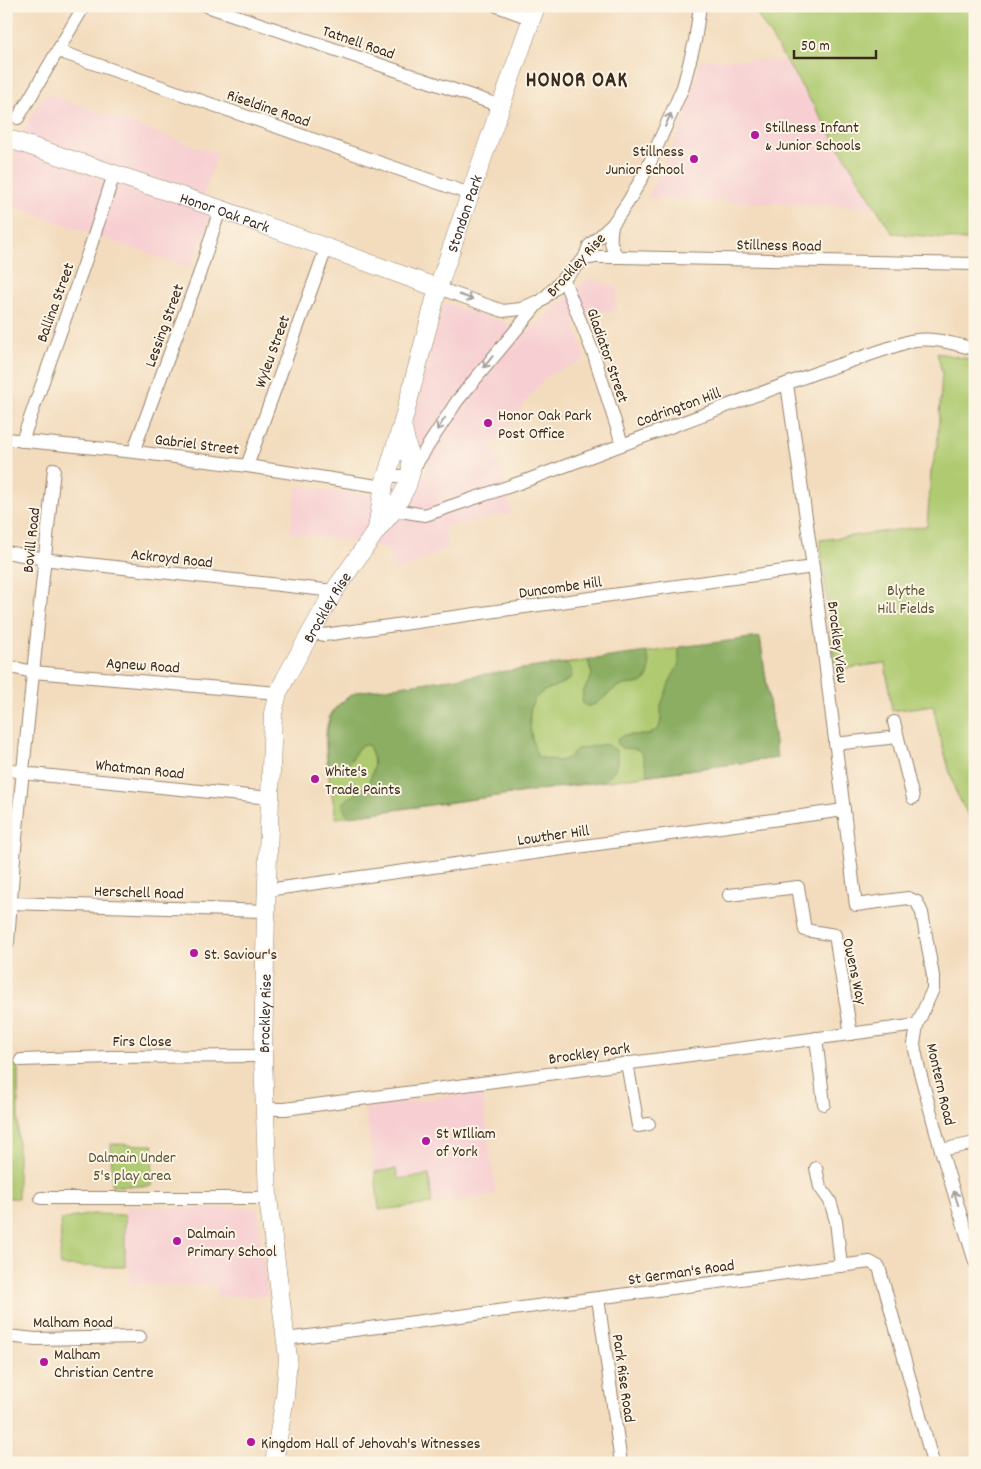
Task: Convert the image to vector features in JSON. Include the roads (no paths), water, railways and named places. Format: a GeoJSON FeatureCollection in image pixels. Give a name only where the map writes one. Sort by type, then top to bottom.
{"type":"FeatureCollection","features":[{"type":"Feature","properties":{"kind":"main road","name":"Stondon Park"},"geometry":{"type":"LineString","coordinates":[[377,530],[438,288],[534,12]]}},
{"type":"Feature","properties":{"kind":"main road","name":"Honor Oak Park"},"geometry":{"type":"LineString","coordinates":[[7,142],[114,174],[220,209],[438,288]]}},
{"type":"Feature","properties":{"kind":"main road","name":"Stondon Park"},"geometry":{"type":"LineString","coordinates":[[393,466],[411,462],[411,472]]}},
{"type":"Feature","properties":{"kind":"main road"},"geometry":{"type":"LineString","coordinates":[[377,530],[394,510],[407,486],[411,472]]}},
{"type":"Feature","properties":{"kind":"main road","name":"Brockley Rise"},"geometry":{"type":"LineString","coordinates":[[274,1463],[287,1377],[286,1339],[268,1198],[264,1110],[263,1056],[266,911],[273,713],[278,693],[334,591],[377,530]]}},
{"type":"Feature","properties":{"kind":"street"},"geometry":{"type":"LineString","coordinates":[[18,118],[84,6]]}},
{"type":"Feature","properties":{"kind":"street","name":"Tatnell Road"},"geometry":{"type":"LineString","coordinates":[[207,6],[501,106]]}},
{"type":"Feature","properties":{"kind":"street"},"geometry":{"type":"LineString","coordinates":[[497,6],[534,12]]}},
{"type":"Feature","properties":{"kind":"street","name":"Brockley Rise"},"geometry":{"type":"LineString","coordinates":[[411,472],[456,401],[536,306],[584,259],[589,246],[612,225],[647,169],[683,87],[695,41],[700,6]]}},
{"type":"Feature","properties":{"kind":"street","name":"Riseldine Road"},"geometry":{"type":"LineString","coordinates":[[58,51],[470,194]]}},
{"type":"Feature","properties":{"kind":"street","name":"Ballina Street"},"geometry":{"type":"LineString","coordinates":[[22,441],[114,174]]}},
{"type":"Feature","properties":{"kind":"street","name":"Lessing Street"},"geometry":{"type":"LineString","coordinates":[[135,452],[136,444],[199,275],[220,209]]}},
{"type":"Feature","properties":{"kind":"street"},"geometry":{"type":"LineString","coordinates":[[612,225],[609,240],[612,249],[618,257]]}},
{"type":"Feature","properties":{"kind":"street","name":"Wyleu Street"},"geometry":{"type":"LineString","coordinates":[[247,466],[326,246]]}},
{"type":"Feature","properties":{"kind":"street","name":"Stillness Road"},"geometry":{"type":"LineString","coordinates":[[584,259],[618,257],[975,264]]}},
{"type":"Feature","properties":{"kind":"street","name":"Gladiator Street"},"geometry":{"type":"LineString","coordinates":[[563,278],[594,355],[622,444]]}},
{"type":"Feature","properties":{"kind":"street"},"geometry":{"type":"LineString","coordinates":[[438,288],[503,311],[522,309],[545,298]]}},
{"type":"Feature","properties":{"kind":"street"},"geometry":{"type":"LineString","coordinates":[[503,311],[509,322],[507,339]]}},
{"type":"Feature","properties":{"kind":"street","name":"Codrington Hill"},"geometry":{"type":"LineString","coordinates":[[394,510],[425,516],[787,384],[920,339],[932,339],[975,349]]}},
{"type":"Feature","properties":{"kind":"street","name":"Brockley View"},"geometry":{"type":"LineString","coordinates":[[787,384],[813,567],[856,905]]}},
{"type":"Feature","properties":{"kind":"street","name":"Gabriel Street"},"geometry":{"type":"LineString","coordinates":[[6,439],[247,466],[393,466]]}},
{"type":"Feature","properties":{"kind":"street","name":"Bovill Road"},"geometry":{"type":"LineString","coordinates":[[6,942],[8,942],[10,903],[10,858],[24,773],[54,469]]}},
{"type":"Feature","properties":{"kind":"street","name":"Ackroyd Road"},"geometry":{"type":"LineString","coordinates":[[6,552],[45,559],[334,591]]}},
{"type":"Feature","properties":{"kind":"street","name":"Duncombe Hill"},"geometry":{"type":"LineString","coordinates":[[311,632],[324,635],[813,567]]}},
{"type":"Feature","properties":{"kind":"street","name":"Agnew Road"},"geometry":{"type":"LineString","coordinates":[[6,666],[33,672],[278,693]]}},
{"type":"Feature","properties":{"kind":"street"},"geometry":{"type":"LineString","coordinates":[[894,722],[913,798]]}},
{"type":"Feature","properties":{"kind":"street"},"geometry":{"type":"LineString","coordinates":[[836,744],[897,737]]}},
{"type":"Feature","properties":{"kind":"street","name":"Whatman Road"},"geometry":{"type":"LineString","coordinates":[[6,770],[270,798]]}},
{"type":"Feature","properties":{"kind":"street","name":"Lowther Hill"},"geometry":{"type":"LineString","coordinates":[[267,890],[844,810]]}},
{"type":"Feature","properties":{"kind":"street","name":"Owens Way"},"geometry":{"type":"LineString","coordinates":[[729,895],[798,887],[805,930],[835,935],[851,1034]]}},
{"type":"Feature","properties":{"kind":"street","name":"Montern Road"},"geometry":{"type":"LineString","coordinates":[[856,905],[908,898],[917,902],[922,914],[933,976],[932,989],[917,1025],[914,1044],[941,1150],[975,1262]]}},
{"type":"Feature","properties":{"kind":"street","name":"Herschell Road"},"geometry":{"type":"LineString","coordinates":[[10,903],[266,911]]}},
{"type":"Feature","properties":{"kind":"street","name":"Brockley Park"},"geometry":{"type":"LineString","coordinates":[[264,1110],[285,1109],[917,1025]]}},
{"type":"Feature","properties":{"kind":"street"},"geometry":{"type":"LineString","coordinates":[[816,1038],[824,1104]]}},
{"type":"Feature","properties":{"kind":"street","name":"Firs Close"},"geometry":{"type":"LineString","coordinates":[[21,1060],[110,1057],[263,1056]]}},
{"type":"Feature","properties":{"kind":"street"},"geometry":{"type":"LineString","coordinates":[[627,1063],[638,1126],[649,1124]]}},
{"type":"Feature","properties":{"kind":"street"},"geometry":{"type":"LineString","coordinates":[[941,1150],[975,1143]]}},
{"type":"Feature","properties":{"kind":"street"},"geometry":{"type":"LineString","coordinates":[[816,1168],[820,1187],[830,1201],[836,1221],[841,1266]]}},
{"type":"Feature","properties":{"kind":"street"},"geometry":{"type":"LineString","coordinates":[[41,1198],[268,1198]]}},
{"type":"Feature","properties":{"kind":"street","name":"St German's Road"},"geometry":{"type":"LineString","coordinates":[[286,1339],[870,1262],[879,1267],[933,1463]]}},
{"type":"Feature","properties":{"kind":"street","name":"Park Rise Road"},"geometry":{"type":"LineString","coordinates":[[598,1298],[621,1463]]}},
{"type":"Feature","properties":{"kind":"street","name":"Malham Road"},"geometry":{"type":"LineString","coordinates":[[6,1336],[36,1338],[140,1337]]}},
{"type":"Feature","properties":{"kind":"place","name":"Stillness Infant & Junior Schools"},"geometry":{"type":"Point","coordinates":[755,135]}},
{"type":"Feature","properties":{"kind":"place","name":"Stillness Junior School"},"geometry":{"type":"Point","coordinates":[694,159]}},
{"type":"Feature","properties":{"kind":"place","name":"Honor Oak Park Post Office"},"geometry":{"type":"Point","coordinates":[488,423]}},
{"type":"Feature","properties":{"kind":"place","name":"White's Trade Paints"},"geometry":{"type":"Point","coordinates":[315,779]}},
{"type":"Feature","properties":{"kind":"place","name":"St. Saviour's"},"geometry":{"type":"Point","coordinates":[194,953]}},
{"type":"Feature","properties":{"kind":"place","name":"St WIlliam of York"},"geometry":{"type":"Point","coordinates":[426,1141]}},
{"type":"Feature","properties":{"kind":"place","name":"Dalmain Primary School"},"geometry":{"type":"Point","coordinates":[177,1241]}},
{"type":"Feature","properties":{"kind":"place","name":"Malham Christian Centre"},"geometry":{"type":"Point","coordinates":[44,1362]}},
{"type":"Feature","properties":{"kind":"place","name":"Kingdom Hall of Jehovah's Witnesses"},"geometry":{"type":"Point","coordinates":[251,1442]}},
{"type":"Feature","properties":{"kind":"district","name":"HONOR OAK"},"geometry":{"type":"Point","coordinates":[577,79]}},
{"type":"Feature","properties":{"kind":"park label","name":"Blythe Hill Fields"},"geometry":{"type":"Point","coordinates":[906,598]}},
{"type":"Feature","properties":{"kind":"park label","name":"Dalmain Under 5's play area"},"geometry":{"type":"Point","coordinates":[132,1165]}}]}
